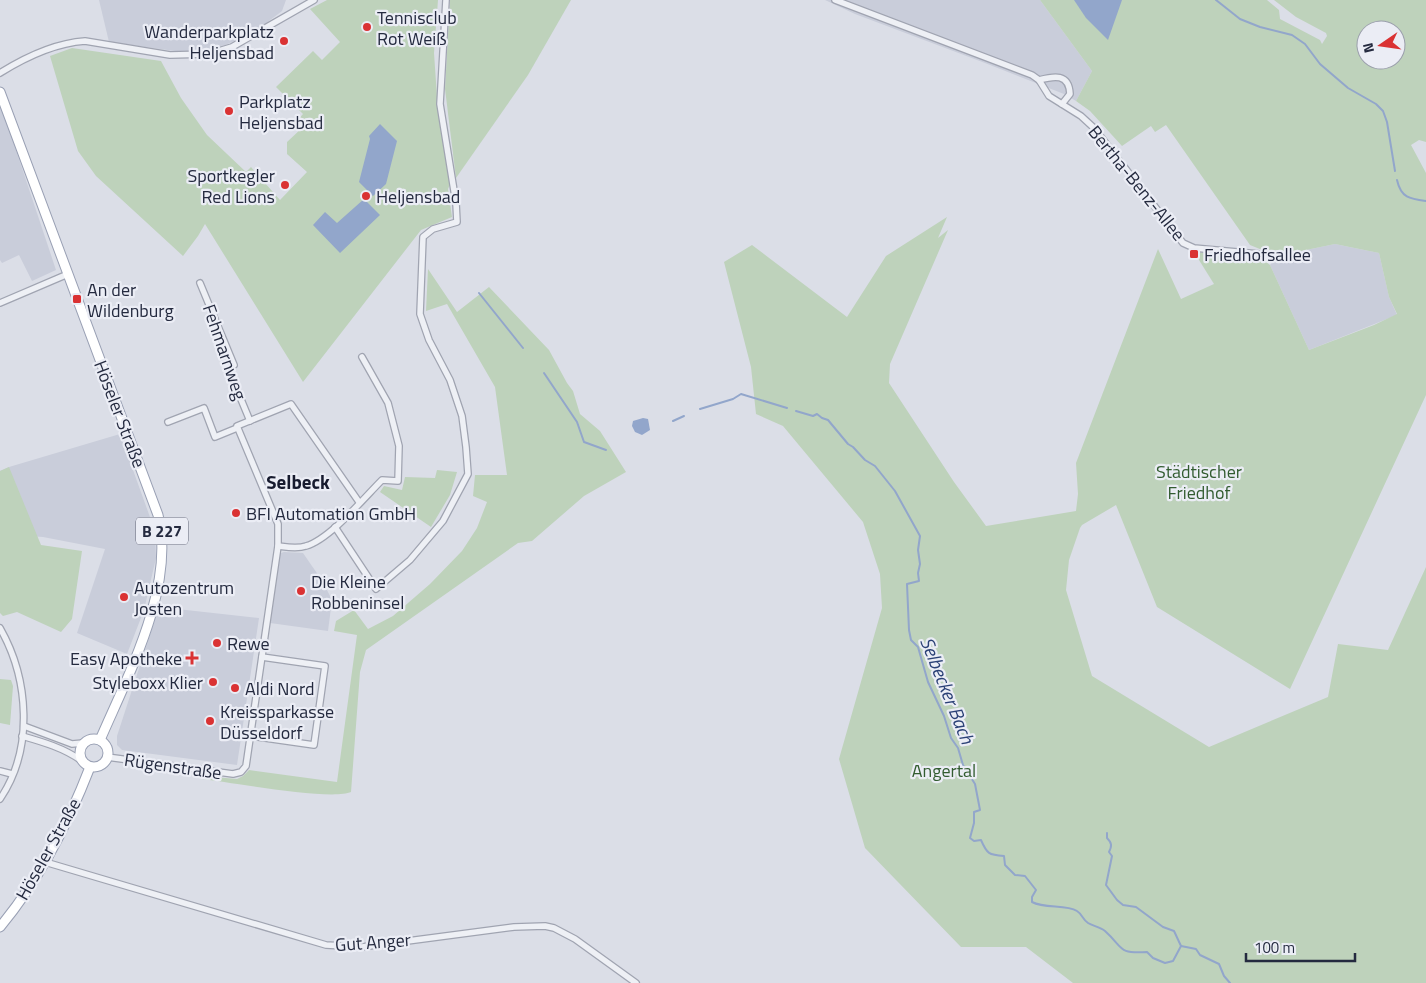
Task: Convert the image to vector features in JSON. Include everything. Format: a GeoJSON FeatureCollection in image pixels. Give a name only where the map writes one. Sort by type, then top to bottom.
{"type":"FeatureCollection","features":[{"type":"Feature","properties":{"kind":"main road","name":"Höseler Straße"},"geometry":{"type":"LineString","coordinates":[[0,92],[155,507],[162,532],[163,559],[149,619],[136,657],[100,740]]}},
{"type":"Feature","properties":{"kind":"main road"},"geometry":{"type":"LineString","coordinates":[[90,739],[100,740],[107,748],[108,757],[100,766],[90,767],[82,761],[79,754],[83,743],[90,739]]}},
{"type":"Feature","properties":{"kind":"main road","name":"Höseler Straße"},"geometry":{"type":"LineString","coordinates":[[0,928],[45,862],[71,812],[90,767]]}},
{"type":"Feature","properties":{"kind":"street"},"geometry":{"type":"LineString","coordinates":[[0,73],[33,56],[72,42],[85,41],[170,55],[209,54],[232,47],[314,0]]}},
{"type":"Feature","properties":{"kind":"street"},"geometry":{"type":"LineString","coordinates":[[335,527],[376,589],[410,560],[443,521],[468,474],[462,416],[450,380],[429,340],[420,314],[423,237],[433,229],[457,222],[455,195],[440,104],[446,0]]}},
{"type":"Feature","properties":{"kind":"street","name":"Bertha-Benz-Allee"},"geometry":{"type":"LineString","coordinates":[[835,0],[1032,75],[1039,80],[1049,96],[1081,116],[1094,128],[1183,243],[1194,248],[1259,254]]}},
{"type":"Feature","properties":{"kind":"street"},"geometry":{"type":"LineString","coordinates":[[1039,80],[1056,76],[1067,82],[1070,94],[1062,104]]}},
{"type":"Feature","properties":{"kind":"street"},"geometry":{"type":"LineString","coordinates":[[0,303],[68,274]]}},
{"type":"Feature","properties":{"kind":"street","name":"Fehmarnweg"},"geometry":{"type":"LineString","coordinates":[[200,283],[234,365],[228,368],[250,421]]}},
{"type":"Feature","properties":{"kind":"street"},"geometry":{"type":"LineString","coordinates":[[278,546],[304,547],[316,542],[335,527],[382,480],[398,481],[399,446],[388,403],[362,357]]}},
{"type":"Feature","properties":{"kind":"street"},"geometry":{"type":"LineString","coordinates":[[168,422],[204,408],[215,437],[291,404],[360,502]]}},
{"type":"Feature","properties":{"kind":"street","name":"Rügenstraße"},"geometry":{"type":"LineString","coordinates":[[108,757],[233,774],[241,772],[246,766],[278,546],[278,524],[237,427]]}},
{"type":"Feature","properties":{"kind":"street"},"geometry":{"type":"LineString","coordinates":[[0,628],[9,646],[20,684],[23,731],[19,754],[5,792],[0,799]]}},
{"type":"Feature","properties":{"kind":"street"},"geometry":{"type":"LineString","coordinates":[[251,736],[314,745],[325,666],[262,657]]}},
{"type":"Feature","properties":{"kind":"street"},"geometry":{"type":"LineString","coordinates":[[23,731],[72,744],[83,743]]}},
{"type":"Feature","properties":{"kind":"street"},"geometry":{"type":"LineString","coordinates":[[23,731],[74,755],[82,761]]}},
{"type":"Feature","properties":{"kind":"street"},"geometry":{"type":"LineString","coordinates":[[0,772],[12,774]]}},
{"type":"Feature","properties":{"kind":"street","name":"Gut Anger"},"geometry":{"type":"LineString","coordinates":[[45,862],[326,945],[362,947],[514,927],[545,926],[554,928],[575,939],[636,983]]}},
{"type":"Feature","properties":{"kind":"shaded area"},"geometry":{"type":"Polygon","coordinates":[[[99,0],[286,0],[282,11],[253,33],[225,45],[200,51],[175,51],[109,42],[99,0]]]}},
{"type":"Feature","properties":{"kind":"shaded area"},"geometry":{"type":"Polygon","coordinates":[[[825,0],[1040,0],[1092,71],[1076,101],[1064,94],[855,14],[825,0]]]}},
{"type":"Feature","properties":{"kind":"shaded area"},"geometry":{"type":"Polygon","coordinates":[[[0,106],[56,270],[32,281],[19,255],[2,263],[0,260],[0,106]]]}},
{"type":"Feature","properties":{"kind":"shaded area"},"geometry":{"type":"Polygon","coordinates":[[[1335,244],[1379,253],[1389,297],[1397,315],[1309,350],[1270,265],[1277,256],[1335,244]]]}},
{"type":"Feature","properties":{"kind":"shaded area"},"geometry":{"type":"Polygon","coordinates":[[[120,434],[155,531],[156,558],[144,610],[127,654],[77,633],[105,549],[43,537],[0,534],[0,471],[120,434]]]}},
{"type":"Feature","properties":{"kind":"shaded area","name":"Die Kleine Robbeninsel"},"geometry":{"type":"Polygon","coordinates":[[[284,552],[303,553],[323,582],[332,600],[328,631],[270,623],[279,557],[284,552]]]}},
{"type":"Feature","properties":{"kind":"shaded area"},"geometry":{"type":"Polygon","coordinates":[[[159,607],[259,618],[237,765],[122,750],[117,745],[117,736],[159,607]]]}},
{"type":"Feature","properties":{"kind":"green space","name":"Heljensbad"},"geometry":{"type":"Polygon","coordinates":[[[327,0],[438,0],[434,53],[438,111],[451,182],[448,189],[452,217],[421,230],[303,382],[205,224],[183,256],[96,176],[78,151],[50,56],[72,48],[161,61],[181,98],[207,135],[246,172],[251,167],[280,200],[307,172],[287,154],[287,142],[302,128],[296,122],[303,114],[276,87],[313,51],[322,60],[340,42],[310,9],[327,0]]]}},
{"type":"Feature","properties":{"kind":"green space"},"geometry":{"type":"Polygon","coordinates":[[[450,0],[571,0],[528,75],[456,178],[445,89],[450,0]]]}},
{"type":"Feature","properties":{"kind":"green space"},"geometry":{"type":"Polygon","coordinates":[[[1040,0],[1267,0],[1279,10],[1280,19],[1320,40],[1322,44],[1327,36],[1326,33],[1296,17],[1274,0],[1426,0],[1426,142],[1419,140],[1411,145],[1426,173],[1426,395],[1290,689],[1157,607],[1116,505],[1080,528],[1069,560],[1066,590],[1092,676],[1209,747],[1328,697],[1338,644],[1388,650],[1426,567],[1426,983],[1073,983],[1026,947],[961,947],[865,848],[839,759],[882,608],[880,574],[863,522],[783,426],[756,414],[751,367],[724,262],[752,245],[847,317],[886,256],[947,217],[938,238],[948,230],[890,364],[889,383],[954,482],[986,526],[1076,511],[1078,494],[1076,463],[1158,249],[1181,299],[1214,284],[1194,252],[1262,259],[1270,265],[1309,350],[1397,314],[1389,297],[1379,253],[1335,244],[1277,256],[1250,245],[1166,125],[1155,132],[1151,126],[1122,146],[1090,111],[1076,101],[1092,71],[1040,0]]]}},
{"type":"Feature","properties":{"kind":"green space"},"geometry":{"type":"Polygon","coordinates":[[[428,269],[457,312],[489,287],[549,350],[573,391],[580,414],[600,431],[626,472],[584,496],[532,541],[518,543],[366,650],[360,672],[351,792],[340,794],[302,793],[202,779],[191,775],[237,779],[249,770],[337,782],[357,635],[334,631],[336,621],[354,610],[368,629],[393,616],[430,584],[462,551],[477,528],[487,502],[473,496],[475,475],[507,475],[495,387],[447,304],[426,311],[428,269]]]}},
{"type":"Feature","properties":{"kind":"green space"},"geometry":{"type":"Polygon","coordinates":[[[9,467],[41,545],[82,551],[72,619],[61,632],[17,612],[3,616],[0,613],[0,471],[9,467]]]}},
{"type":"Feature","properties":{"kind":"green space"},"geometry":{"type":"Polygon","coordinates":[[[437,470],[457,472],[450,495],[431,527],[380,492],[384,486],[402,490],[405,477],[435,478],[437,470]]]}},
{"type":"Feature","properties":{"kind":"green space"},"geometry":{"type":"Polygon","coordinates":[[[0,679],[11,680],[13,686],[10,725],[0,723],[0,679]]]}},
{"type":"Feature","properties":{"kind":"water"},"geometry":{"type":"Polygon","coordinates":[[[1074,0],[1122,0],[1108,40],[1086,18],[1074,0]]]}},
{"type":"Feature","properties":{"kind":"water"},"geometry":{"type":"Polygon","coordinates":[[[380,124],[397,141],[386,184],[373,196],[359,182],[370,139],[369,136],[380,124]]]}},
{"type":"Feature","properties":{"kind":"water"},"geometry":{"type":"Polygon","coordinates":[[[364,199],[380,215],[340,253],[313,225],[325,212],[337,223],[364,199]]]}},
{"type":"Feature","properties":{"kind":"water"},"geometry":{"type":"Polygon","coordinates":[[[643,418],[648,419],[650,430],[642,435],[635,432],[632,426],[633,421],[643,418]]]}},
{"type":"Feature","properties":{"kind":"waterway"},"geometry":{"type":"LineString","coordinates":[[1216,0],[1240,19],[1260,27],[1292,35],[1305,44],[1320,64],[1348,88],[1376,104],[1383,111],[1387,122],[1395,171]]}},
{"type":"Feature","properties":{"kind":"waterway"},"geometry":{"type":"LineString","coordinates":[[1397,180],[1404,194],[1426,201]]}},
{"type":"Feature","properties":{"kind":"waterway","name":"Selbecker Bach"},"geometry":{"type":"LineString","coordinates":[[479,293],[523,348]]}},
{"type":"Feature","properties":{"kind":"waterway","name":"Selbecker Bach"},"geometry":{"type":"LineString","coordinates":[[544,373],[577,422],[584,442],[606,450]]}},
{"type":"Feature","properties":{"kind":"waterway","name":"Selbecker Bach"},"geometry":{"type":"LineString","coordinates":[[700,409],[733,399],[741,394],[787,408]]}},
{"type":"Feature","properties":{"kind":"waterway","name":"Selbecker Bach"},"geometry":{"type":"LineString","coordinates":[[796,411],[813,416],[817,414],[828,420],[848,444],[865,460],[875,466],[895,491],[920,536],[918,550],[920,564],[919,581],[907,584],[909,630],[911,640],[918,647],[928,682],[944,716],[951,738],[958,748],[963,765],[975,784],[980,810],[974,812],[974,823],[970,838],[974,841],[981,840],[989,853],[1004,856],[1005,865],[1015,875],[1025,876],[1036,890],[1032,897],[1032,902],[1079,912],[1088,923],[1105,931],[1122,949],[1130,952],[1147,952],[1153,958],[1165,963],[1173,961],[1181,946],[1196,949],[1200,955],[1219,964],[1224,976],[1230,983]]}},
{"type":"Feature","properties":{"kind":"waterway","name":"Selbecker Bach"},"geometry":{"type":"LineString","coordinates":[[673,421],[684,416]]}},
{"type":"Feature","properties":{"kind":"waterway"},"geometry":{"type":"LineString","coordinates":[[1107,833],[1107,838],[1111,845],[1109,852],[1112,856],[1106,885],[1123,905],[1136,907],[1163,927],[1174,931],[1181,946]]}},
{"type":"Feature","properties":{"kind":"place","name":"Tennisclub Rot Weiß"},"geometry":{"type":"Point","coordinates":[367,27]}},
{"type":"Feature","properties":{"kind":"place","name":"Wanderparkplatz Heljensbad"},"geometry":{"type":"Point","coordinates":[284,41]}},
{"type":"Feature","properties":{"kind":"place","name":"Parkplatz Heljensbad"},"geometry":{"type":"Point","coordinates":[229,111]}},
{"type":"Feature","properties":{"kind":"place","name":"Sportkegler Red Lions"},"geometry":{"type":"Point","coordinates":[285,185]}},
{"type":"Feature","properties":{"kind":"place","name":"Heljensbad"},"geometry":{"type":"Point","coordinates":[366,196]}},
{"type":"Feature","properties":{"kind":"place","name":"Friedhofsallee"},"geometry":{"type":"Point","coordinates":[1194,254]}},
{"type":"Feature","properties":{"kind":"place","name":"An der Wildenburg"},"geometry":{"type":"Point","coordinates":[77,299]}},
{"type":"Feature","properties":{"kind":"place","name":"BFI Automation GmbH"},"geometry":{"type":"Point","coordinates":[236,513]}},
{"type":"Feature","properties":{"kind":"place","name":"Die Kleine Robbeninsel"},"geometry":{"type":"Point","coordinates":[301,591]}},
{"type":"Feature","properties":{"kind":"place","name":"Autozentrum Josten"},"geometry":{"type":"Point","coordinates":[124,597]}},
{"type":"Feature","properties":{"kind":"place","name":"Rewe"},"geometry":{"type":"Point","coordinates":[217,643]}},
{"type":"Feature","properties":{"kind":"place","name":"Easy Apotheke"},"geometry":{"type":"Point","coordinates":[192,658]}},
{"type":"Feature","properties":{"kind":"place","name":"Styleboxx Klier"},"geometry":{"type":"Point","coordinates":[213,682]}},
{"type":"Feature","properties":{"kind":"place","name":"Aldi Nord"},"geometry":{"type":"Point","coordinates":[235,688]}},
{"type":"Feature","properties":{"kind":"place","name":"Kreissparkasse Düsseldorf"},"geometry":{"type":"Point","coordinates":[210,721]}},
{"type":"Feature","properties":{"kind":"district","name":"Selbeck"},"geometry":{"type":"Point","coordinates":[298,481]}},
{"type":"Feature","properties":{"kind":"park label","name":"Städtischer Friedhof"},"geometry":{"type":"Point","coordinates":[1199,481]}},
{"type":"Feature","properties":{"kind":"park label","name":"Angertal"},"geometry":{"type":"Point","coordinates":[944,770]}}]}
